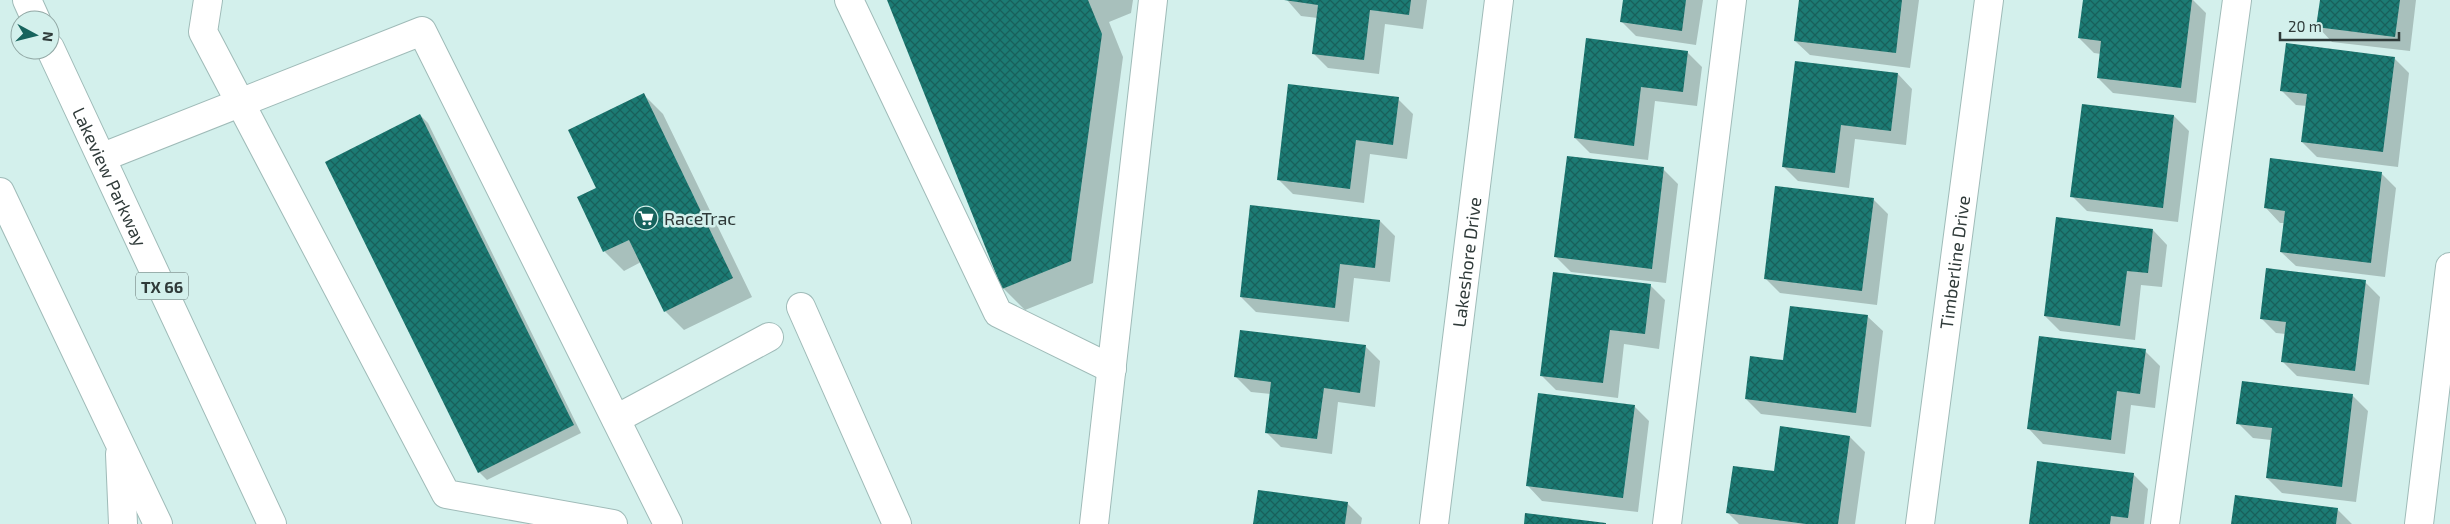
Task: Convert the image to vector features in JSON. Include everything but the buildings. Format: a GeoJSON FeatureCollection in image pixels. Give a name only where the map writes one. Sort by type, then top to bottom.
{"type":"FeatureCollection","features":[{"type":"Feature","properties":{"kind":"street"},"geometry":{"type":"LineString","coordinates":[[208,0],[203,32],[446,494],[613,524]]}},
{"type":"Feature","properties":{"kind":"street"},"geometry":{"type":"LineString","coordinates":[[850,0],[998,313],[1112,369]]}},
{"type":"Feature","properties":{"kind":"street"},"geometry":{"type":"LineString","coordinates":[[1094,524],[1153,0]]}},
{"type":"Feature","properties":{"kind":"street","name":"Lakeshore Drive"},"geometry":{"type":"LineString","coordinates":[[1434,524],[1499,0]]}},
{"type":"Feature","properties":{"kind":"street"},"geometry":{"type":"LineString","coordinates":[[1667,524],[1732,0]]}},
{"type":"Feature","properties":{"kind":"street","name":"Timberline Drive"},"geometry":{"type":"LineString","coordinates":[[1920,524],[1989,0]]}},
{"type":"Feature","properties":{"kind":"street"},"geometry":{"type":"LineString","coordinates":[[2165,524],[2237,0]]}},
{"type":"Feature","properties":{"kind":"street"},"geometry":{"type":"LineString","coordinates":[[103,157],[422,31],[668,524]]}},
{"type":"Feature","properties":{"kind":"street","name":"Lakeview Parkway"},"geometry":{"type":"LineString","coordinates":[[56,60],[103,157],[272,524]]}},
{"type":"Feature","properties":{"kind":"street"},"geometry":{"type":"LineString","coordinates":[[0,192],[158,524]]}},
{"type":"Feature","properties":{"kind":"street"},"geometry":{"type":"LineString","coordinates":[[2419,524],[2450,267]]}},
{"type":"Feature","properties":{"kind":"street"},"geometry":{"type":"LineString","coordinates":[[801,307],[897,524]]}},
{"type":"Feature","properties":{"kind":"street"},"geometry":{"type":"LineString","coordinates":[[616,419],[769,337]]}},
{"type":"Feature","properties":{"kind":"street"},"geometry":{"type":"LineString","coordinates":[[119,442],[123,524]]}},
{"type":"Feature","properties":{"kind":"place","name":"RaceTrac"},"geometry":{"type":"Point","coordinates":[646,218]}}]}
